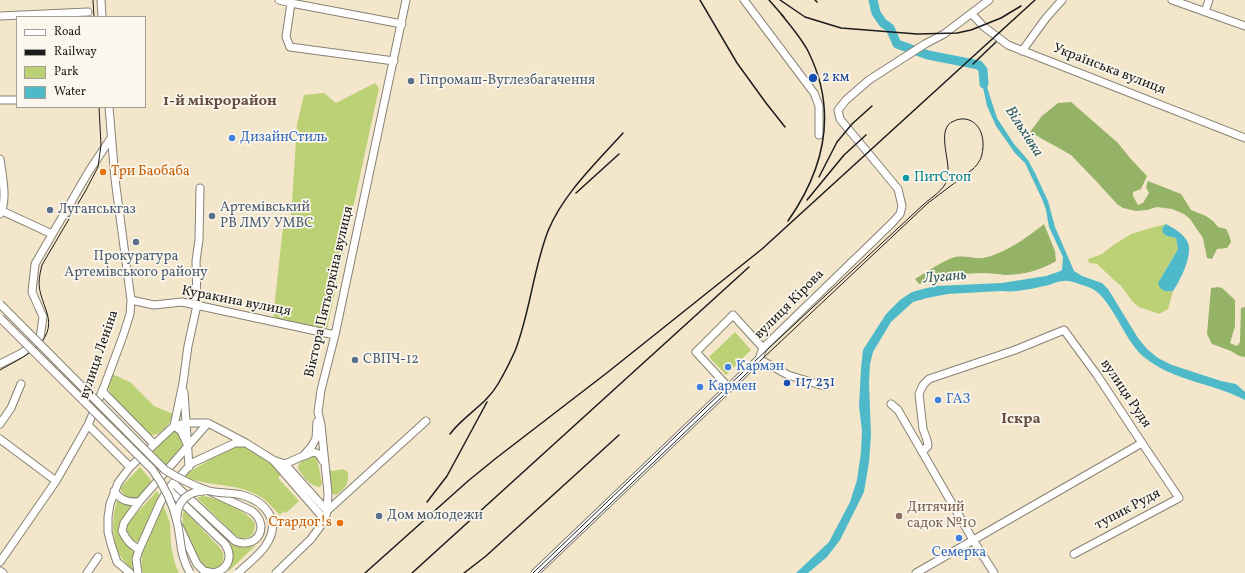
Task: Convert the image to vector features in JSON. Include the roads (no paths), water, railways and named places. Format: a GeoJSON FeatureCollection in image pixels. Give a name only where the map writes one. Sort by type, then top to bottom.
{"type":"FeatureCollection","features":[{"type":"Feature","properties":{"kind":"street"},"geometry":{"type":"LineString","coordinates":[[101,0],[102,16]]}},
{"type":"Feature","properties":{"kind":"street"},"geometry":{"type":"LineString","coordinates":[[279,0],[402,24]]}},
{"type":"Feature","properties":{"kind":"street","name":"Віктора Пятьоркіна вулиця"},"geometry":{"type":"LineString","coordinates":[[276,573],[311,539],[324,524],[325,520],[328,493],[321,425],[318,412],[321,390],[335,335],[406,0]]}},
{"type":"Feature","properties":{"kind":"street"},"geometry":{"type":"LineString","coordinates":[[744,0],[814,93],[819,106],[819,135]]}},
{"type":"Feature","properties":{"kind":"street"},"geometry":{"type":"LineString","coordinates":[[972,14],[988,0]]}},
{"type":"Feature","properties":{"kind":"street"},"geometry":{"type":"LineString","coordinates":[[1022,51],[1046,18],[1062,0]]}},
{"type":"Feature","properties":{"kind":"street"},"geometry":{"type":"LineString","coordinates":[[1172,0],[1245,26]]}},
{"type":"Feature","properties":{"kind":"street"},"geometry":{"type":"LineString","coordinates":[[1205,12],[1209,0]]}},
{"type":"Feature","properties":{"kind":"street"},"geometry":{"type":"LineString","coordinates":[[291,3],[286,37],[290,47],[394,61]]}},
{"type":"Feature","properties":{"kind":"street"},"geometry":{"type":"LineString","coordinates":[[0,16],[88,12]]}},
{"type":"Feature","properties":{"kind":"street","name":"вулиця Кірова"},"geometry":{"type":"LineString","coordinates":[[535,573],[759,359],[763,348],[892,224],[900,214],[902,206],[898,189],[840,119],[838,110],[846,100],[869,80],[925,44],[944,34],[972,14]]}},
{"type":"Feature","properties":{"kind":"street","name":"Українська вулиця"},"geometry":{"type":"LineString","coordinates":[[972,14],[983,26],[1008,45],[1245,138]]}},
{"type":"Feature","properties":{"kind":"street"},"geometry":{"type":"LineString","coordinates":[[0,100],[16,100]]}},
{"type":"Feature","properties":{"kind":"street","name":"вулиця Леніна"},"geometry":{"type":"LineString","coordinates":[[0,562],[56,481],[88,425],[130,314],[131,300],[115,179],[109,108]]}},
{"type":"Feature","properties":{"kind":"street"},"geometry":{"type":"LineString","coordinates":[[0,364],[22,353],[40,338],[43,317],[32,292],[35,264],[89,171],[111,138]]}},
{"type":"Feature","properties":{"kind":"street"},"geometry":{"type":"LineString","coordinates":[[0,159],[4,197],[1,212],[52,234]]}},
{"type":"Feature","properties":{"kind":"street"},"geometry":{"type":"LineString","coordinates":[[174,426],[197,305],[196,261],[199,240],[200,188]]}},
{"type":"Feature","properties":{"kind":"street","name":"Куракина вулиця"},"geometry":{"type":"LineString","coordinates":[[131,300],[154,305],[182,302],[335,335]]}},
{"type":"Feature","properties":{"kind":"street"},"geometry":{"type":"LineString","coordinates":[[0,304],[157,463],[178,477],[252,511],[260,520],[261,530],[255,540],[240,543],[231,538],[171,486]]}},
{"type":"Feature","properties":{"kind":"street"},"geometry":{"type":"LineString","coordinates":[[729,388],[696,352],[733,315],[763,348]]}},
{"type":"Feature","properties":{"kind":"street"},"geometry":{"type":"LineString","coordinates":[[0,318],[152,469],[163,486],[177,522],[197,564],[204,571],[214,573],[224,569],[229,559],[228,548],[171,486]]}},
{"type":"Feature","properties":{"kind":"street","name":"вулиця Рудя"},"geometry":{"type":"LineString","coordinates":[[916,573],[1142,443],[1097,374],[1064,330],[1015,350],[929,379],[919,394],[922,429],[928,446],[922,452]]}},
{"type":"Feature","properties":{"kind":"street"},"geometry":{"type":"LineString","coordinates":[[759,359],[788,375],[824,386]]}},
{"type":"Feature","properties":{"kind":"street"},"geometry":{"type":"LineString","coordinates":[[183,383],[189,467]]}},
{"type":"Feature","properties":{"kind":"street"},"geometry":{"type":"LineString","coordinates":[[0,424],[11,408],[21,384]]}},
{"type":"Feature","properties":{"kind":"street"},"geometry":{"type":"LineString","coordinates":[[102,391],[154,444]]}},
{"type":"Feature","properties":{"kind":"street"},"geometry":{"type":"LineString","coordinates":[[891,404],[898,410],[973,540],[994,573]]}},
{"type":"Feature","properties":{"kind":"street"},"geometry":{"type":"LineString","coordinates":[[303,456],[312,446],[316,438],[318,412]]}},
{"type":"Feature","properties":{"kind":"street"},"geometry":{"type":"LineString","coordinates":[[130,573],[117,562],[108,532],[110,504],[118,483],[130,467],[174,426],[186,423],[208,423],[246,443],[273,460],[286,464],[327,511],[426,421]]}},
{"type":"Feature","properties":{"kind":"street"},"geometry":{"type":"LineString","coordinates":[[139,550],[130,543],[122,531],[124,523],[139,502],[208,423]]}},
{"type":"Feature","properties":{"kind":"street"},"geometry":{"type":"LineString","coordinates":[[88,425],[130,467]]}},
{"type":"Feature","properties":{"kind":"street"},"geometry":{"type":"LineString","coordinates":[[174,426],[181,431],[188,446]]}},
{"type":"Feature","properties":{"kind":"street"},"geometry":{"type":"LineString","coordinates":[[0,439],[56,481]]}},
{"type":"Feature","properties":{"kind":"street"},"geometry":{"type":"LineString","coordinates":[[138,573],[136,560],[139,550],[160,503],[171,486],[192,463],[235,443],[246,443]]}},
{"type":"Feature","properties":{"kind":"street","name":"тупик Рудя"},"geometry":{"type":"LineString","coordinates":[[1074,554],[1179,498],[1142,443]]}},
{"type":"Feature","properties":{"kind":"street"},"geometry":{"type":"LineString","coordinates":[[286,464],[313,452],[319,454],[324,463]]}},
{"type":"Feature","properties":{"kind":"street"},"geometry":{"type":"LineString","coordinates":[[273,460],[325,520]]}},
{"type":"Feature","properties":{"kind":"street"},"geometry":{"type":"LineString","coordinates":[[114,491],[119,498],[128,502],[139,502]]}},
{"type":"Feature","properties":{"kind":"street"},"geometry":{"type":"LineString","coordinates":[[190,573],[181,553],[177,510],[183,498],[193,492],[208,491],[232,493],[254,499],[263,504],[272,520],[270,538],[265,546],[238,573]]}},
{"type":"Feature","properties":{"kind":"street"},"geometry":{"type":"LineString","coordinates":[[87,573],[98,557]]}},
{"type":"Feature","properties":{"kind":"water"},"geometry":{"type":"Polygon","coordinates":[[[980,73],[985,74],[985,81],[997,118],[1014,144],[1028,160],[1035,173],[1048,201],[1055,227],[1074,271],[1082,276],[1102,283],[1108,289],[1138,338],[1147,349],[1158,358],[1172,365],[1221,381],[1236,384],[1245,392],[1245,400],[1220,389],[1180,377],[1155,365],[1144,357],[1130,340],[1104,298],[1096,291],[1073,282],[1060,281],[1049,285],[1019,291],[948,294],[913,302],[891,322],[873,352],[870,364],[869,383],[871,435],[869,462],[864,492],[840,540],[827,557],[808,573],[796,573],[829,542],[850,502],[857,480],[861,452],[862,431],[859,406],[863,350],[886,314],[900,300],[912,292],[923,289],[936,286],[1002,283],[1046,276],[1062,270],[1063,257],[1049,227],[1046,210],[1042,199],[1025,163],[1015,153],[996,126],[987,106],[980,73]]]}},
{"type":"Feature","properties":{"kind":"water"},"geometry":{"type":"Polygon","coordinates":[[[1166,224],[1182,234],[1188,243],[1189,248],[1189,254],[1182,275],[1173,291],[1166,291],[1162,289],[1158,283],[1178,249],[1176,238],[1167,236],[1163,233],[1162,228],[1166,224]]]}},
{"type":"Feature","properties":{"kind":"waterway","name":"Вільхівка"},"geometry":{"type":"LineString","coordinates":[[873,0],[876,13],[883,23],[890,28],[897,44],[928,55],[979,65],[983,70],[984,84]]}},
{"type":"Feature","properties":{"kind":"tram line"},"geometry":{"type":"LineString","coordinates":[[93,0],[94,16]]}},
{"type":"Feature","properties":{"kind":"tram line"},"geometry":{"type":"LineString","coordinates":[[0,370],[27,355],[42,341],[47,333],[49,324],[39,284],[40,273],[42,265],[98,167],[101,145],[99,108]]}},
{"type":"Feature","properties":{"kind":"tram line"},"geometry":{"type":"LineString","coordinates":[[533,573],[727,387],[924,204],[941,190],[947,180],[948,173],[945,148],[945,131],[948,125],[959,119],[973,122],[980,130],[983,139],[983,149],[980,160],[973,169],[928,203],[538,573]]}},
{"type":"Feature","properties":{"kind":"railway"},"geometry":{"type":"LineString","coordinates":[[700,0],[737,63],[785,127]]}},
{"type":"Feature","properties":{"kind":"railway"},"geometry":{"type":"LineString","coordinates":[[769,0],[784,17]]}},
{"type":"Feature","properties":{"kind":"railway"},"geometry":{"type":"LineString","coordinates":[[780,0],[805,17],[841,28],[917,34],[957,33],[971,30],[1001,18],[1021,6]]}},
{"type":"Feature","properties":{"kind":"railway"},"geometry":{"type":"LineString","coordinates":[[365,573],[468,481],[762,249],[1035,0]]}},
{"type":"Feature","properties":{"kind":"railway"},"geometry":{"type":"LineString","coordinates":[[781,14],[808,51],[817,73],[823,95],[825,117],[823,139],[811,181],[801,201],[788,221]]}},
{"type":"Feature","properties":{"kind":"railway"},"geometry":{"type":"LineString","coordinates":[[973,64],[996,42]]}},
{"type":"Feature","properties":{"kind":"railway"},"geometry":{"type":"LineString","coordinates":[[819,177],[837,142],[852,124],[872,106]]}},
{"type":"Feature","properties":{"kind":"railway"},"geometry":{"type":"LineString","coordinates":[[450,434],[493,391],[515,351],[520,337],[543,246],[554,217],[571,191],[623,133]]}},
{"type":"Feature","properties":{"kind":"railway"},"geometry":{"type":"LineString","coordinates":[[807,200],[844,155],[866,135]]}},
{"type":"Feature","properties":{"kind":"railway"},"geometry":{"type":"LineString","coordinates":[[576,193],[619,154]]}},
{"type":"Feature","properties":{"kind":"railway"},"geometry":{"type":"LineString","coordinates":[[412,573],[749,267]]}},
{"type":"Feature","properties":{"kind":"railway"},"geometry":{"type":"LineString","coordinates":[[427,502],[447,476],[487,402]]}},
{"type":"Feature","properties":{"kind":"railway"},"geometry":{"type":"LineString","coordinates":[[464,573],[486,556],[619,435]]}},
{"type":"Feature","properties":{"kind":"place","name":"2 км"},"geometry":{"type":"Point","coordinates":[813,78]}},
{"type":"Feature","properties":{"kind":"place","name":"Гіпромаш-Вуглезбагачення"},"geometry":{"type":"Point","coordinates":[411,81]}},
{"type":"Feature","properties":{"kind":"place","name":"ДизайнСтиль"},"geometry":{"type":"Point","coordinates":[232,138]}},
{"type":"Feature","properties":{"kind":"place","name":"Три Баобаба"},"geometry":{"type":"Point","coordinates":[103,172]}},
{"type":"Feature","properties":{"kind":"place","name":"ПитСтоп"},"geometry":{"type":"Point","coordinates":[906,178]}},
{"type":"Feature","properties":{"kind":"place","name":"Луганськгаз"},"geometry":{"type":"Point","coordinates":[50,210]}},
{"type":"Feature","properties":{"kind":"place","name":"Артемівський РВ ЛМУ УМВС"},"geometry":{"type":"Point","coordinates":[212,216]}},
{"type":"Feature","properties":{"kind":"place","name":"Прокуратура Артемівського району"},"geometry":{"type":"Point","coordinates":[136,242]}},
{"type":"Feature","properties":{"kind":"place","name":"СВПЧ-12"},"geometry":{"type":"Point","coordinates":[355,360]}},
{"type":"Feature","properties":{"kind":"place","name":"Кармэн"},"geometry":{"type":"Point","coordinates":[728,367]}},
{"type":"Feature","properties":{"kind":"place","name":"117 231"},"geometry":{"type":"Point","coordinates":[787,383]}},
{"type":"Feature","properties":{"kind":"place","name":"Кармен"},"geometry":{"type":"Point","coordinates":[700,387]}},
{"type":"Feature","properties":{"kind":"place","name":"ГАЗ"},"geometry":{"type":"Point","coordinates":[938,400]}},
{"type":"Feature","properties":{"kind":"place","name":"Дом молодежи"},"geometry":{"type":"Point","coordinates":[379,516]}},
{"type":"Feature","properties":{"kind":"place","name":"Дитячий садок №10"},"geometry":{"type":"Point","coordinates":[899,516]}},
{"type":"Feature","properties":{"kind":"place","name":"Стардог!s"},"geometry":{"type":"Point","coordinates":[340,523]}},
{"type":"Feature","properties":{"kind":"place","name":"Семерка"},"geometry":{"type":"Point","coordinates":[959,538]}},
{"type":"Feature","properties":{"kind":"district","name":"1-й мікрорайон"},"geometry":{"type":"Point","coordinates":[220,102]}},
{"type":"Feature","properties":{"kind":"district","name":"Іскра"},"geometry":{"type":"Point","coordinates":[1021,420]}},
{"type":"Feature","properties":{"kind":"water label","name":"Лугань"},"geometry":{"type":"Point","coordinates":[945,278]}}]}
